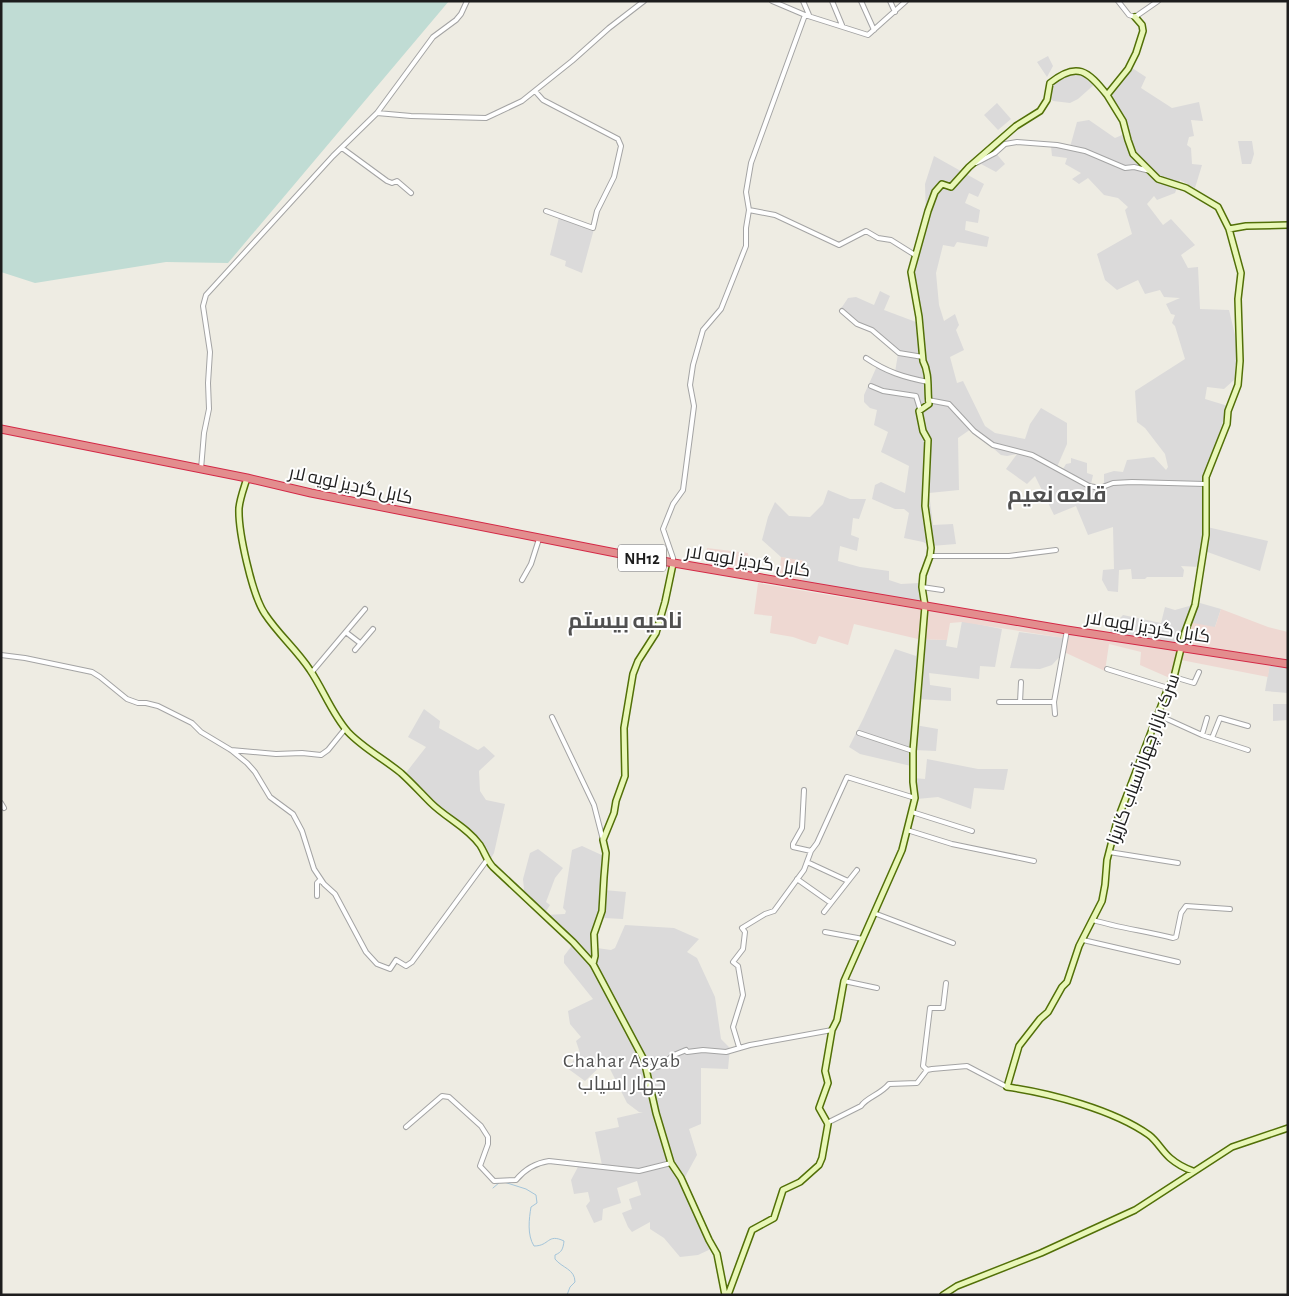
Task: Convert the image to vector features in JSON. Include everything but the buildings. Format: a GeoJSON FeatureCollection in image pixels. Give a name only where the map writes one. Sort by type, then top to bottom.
{"type":"FeatureCollection","features":[{"type":"Feature","properties":{"kind":"highway","name":"کابل گردیز لویه لار"},"geometry":{"type":"LineString","coordinates":[[1,429],[247,478],[311,493],[673,564],[1067,630],[1288,664]]}},
{"type":"Feature","properties":{"kind":"street"},"geometry":{"type":"LineString","coordinates":[[201,469],[204,433],[209,410],[210,352],[203,306],[206,295],[332,156],[377,112],[433,37],[456,20],[466,1]]}},
{"type":"Feature","properties":{"kind":"street"},"geometry":{"type":"LineString","coordinates":[[377,112],[411,116],[486,118],[522,101],[644,1]]}},
{"type":"Feature","properties":{"kind":"street"},"geometry":{"type":"LineString","coordinates":[[772,1],[865,34],[874,30],[906,1]]}},
{"type":"Feature","properties":{"kind":"street"},"geometry":{"type":"LineString","coordinates":[[603,840],[614,813],[616,801],[625,776],[624,728],[633,674],[638,661],[656,633],[666,602],[673,564],[663,529],[673,504],[683,490],[694,406],[690,385],[693,365],[703,330],[721,309],[746,246],[749,210],[746,192],[751,163],[807,15],[803,1]]}},
{"type":"Feature","properties":{"kind":"street"},"geometry":{"type":"LineString","coordinates":[[832,1],[842,25]]}},
{"type":"Feature","properties":{"kind":"street"},"geometry":{"type":"LineString","coordinates":[[862,1],[874,30]]}},
{"type":"Feature","properties":{"kind":"street"},"geometry":{"type":"LineString","coordinates":[[890,1],[895,12]]}},
{"type":"Feature","properties":{"kind":"street"},"geometry":{"type":"LineString","coordinates":[[1118,1],[1129,15],[1135,16],[1158,1]]}},
{"type":"Feature","properties":{"kind":"street"},"geometry":{"type":"LineString","coordinates":[[1107,95],[1128,69],[1136,52],[1143,31],[1142,25],[1135,16]]}},
{"type":"Feature","properties":{"kind":"street","name":"سرک بازار چهارآسیاب کاریزا"},"geometry":{"type":"LineString","coordinates":[[915,255],[935,192],[942,184],[952,187],[969,167],[1016,126],[1040,111],[1047,100],[1050,83],[1061,74],[1080,71],[1092,76],[1107,95],[1123,121],[1133,154],[1158,179],[1186,188],[1218,207],[1229,229],[1241,272],[1238,299],[1240,361],[1238,385],[1228,411],[1227,424],[1206,477],[1206,535],[1195,605],[1185,632],[1174,677],[1168,688],[1117,821],[1109,852],[1102,901],[1083,940],[1067,982],[1062,987],[1048,1012],[1040,1019],[1019,1046],[1007,1087]]}},
{"type":"Feature","properties":{"kind":"street"},"geometry":{"type":"LineString","coordinates":[[535,91],[543,100],[618,139],[621,146],[614,177],[597,210],[593,228],[546,211]]}},
{"type":"Feature","properties":{"kind":"street"},"geometry":{"type":"LineString","coordinates":[[969,167],[995,153],[1005,144],[1017,142],[1057,145],[1085,151],[1125,168],[1134,167],[1150,171]]}},
{"type":"Feature","properties":{"kind":"street"},"geometry":{"type":"LineString","coordinates":[[342,148],[387,181],[392,183],[397,181],[411,193]]}},
{"type":"Feature","properties":{"kind":"street"},"geometry":{"type":"LineString","coordinates":[[749,210],[775,215],[839,245],[866,231],[878,238],[891,240],[915,255],[911,272],[926,367],[929,404],[920,409]]}},
{"type":"Feature","properties":{"kind":"street"},"geometry":{"type":"LineString","coordinates":[[1229,229],[1246,226],[1288,225]]}},
{"type":"Feature","properties":{"kind":"street"},"geometry":{"type":"LineString","coordinates":[[842,311],[856,324],[872,330],[899,353],[923,357]]}},
{"type":"Feature","properties":{"kind":"street"},"geometry":{"type":"LineString","coordinates":[[866,358],[883,369],[908,378],[928,382]]}},
{"type":"Feature","properties":{"kind":"street"},"geometry":{"type":"LineString","coordinates":[[726,1295],[752,1230],[774,1218],[784,1190],[800,1182],[819,1165],[825,1146],[827,1123],[819,1108],[828,1084],[826,1071],[832,1030],[837,1020],[844,981],[902,850],[916,798],[913,782],[914,751],[925,606],[922,586],[923,575],[930,556],[929,525],[925,506],[928,440],[923,431],[916,396],[883,391],[871,386]]}},
{"type":"Feature","properties":{"kind":"street"},"geometry":{"type":"LineString","coordinates":[[928,400],[949,404],[974,431],[993,445],[1032,455],[1089,486],[1100,488],[1113,483],[1132,482],[1206,484]]}},
{"type":"Feature","properties":{"kind":"street"},"geometry":{"type":"LineString","coordinates":[[247,478],[239,510],[255,594],[264,612],[301,655],[353,738],[394,767],[423,793],[431,803],[461,826],[480,845],[487,860],[593,964],[646,1066],[656,1113],[671,1163],[682,1178],[708,1240],[717,1254],[726,1295]]}},
{"type":"Feature","properties":{"kind":"street"},"geometry":{"type":"LineString","coordinates":[[522,580],[539,538]]}},
{"type":"Feature","properties":{"kind":"street"},"geometry":{"type":"LineString","coordinates":[[930,556],[1009,556],[1056,550]]}},
{"type":"Feature","properties":{"kind":"street"},"geometry":{"type":"LineString","coordinates":[[922,586],[942,590]]}},
{"type":"Feature","properties":{"kind":"street"},"geometry":{"type":"LineString","coordinates":[[312,672],[347,633],[365,609]]}},
{"type":"Feature","properties":{"kind":"street"},"geometry":{"type":"LineString","coordinates":[[355,650],[373,629]]}},
{"type":"Feature","properties":{"kind":"street"},"geometry":{"type":"LineString","coordinates":[[1055,714],[1054,702],[1067,630]]}},
{"type":"Feature","properties":{"kind":"street"},"geometry":{"type":"LineString","coordinates":[[347,633],[360,643]]}},
{"type":"Feature","properties":{"kind":"street"},"geometry":{"type":"LineString","coordinates":[[1,655],[92,672],[127,699],[158,706],[192,723],[201,732],[231,750],[255,772],[270,797],[293,814],[302,831],[312,863],[324,884]]}},
{"type":"Feature","properties":{"kind":"street"},"geometry":{"type":"LineString","coordinates":[[1107,669],[1168,688]]}},
{"type":"Feature","properties":{"kind":"street"},"geometry":{"type":"LineString","coordinates":[[1174,677],[1194,683],[1199,672]]}},
{"type":"Feature","properties":{"kind":"street"},"geometry":{"type":"LineString","coordinates":[[1020,702],[1021,682]]}},
{"type":"Feature","properties":{"kind":"street"},"geometry":{"type":"LineString","coordinates":[[1000,702],[1054,702]]}},
{"type":"Feature","properties":{"kind":"street"},"geometry":{"type":"LineString","coordinates":[[1158,716],[1202,735],[1248,750]]}},
{"type":"Feature","properties":{"kind":"street"},"geometry":{"type":"LineString","coordinates":[[552,717],[594,805],[606,853],[602,911],[594,934],[595,956],[593,964]]}},
{"type":"Feature","properties":{"kind":"street"},"geometry":{"type":"LineString","coordinates":[[1202,735],[1207,718]]}},
{"type":"Feature","properties":{"kind":"street"},"geometry":{"type":"LineString","coordinates":[[1212,738],[1220,718],[1248,726]]}},
{"type":"Feature","properties":{"kind":"street"},"geometry":{"type":"LineString","coordinates":[[231,750],[321,755],[346,729]]}},
{"type":"Feature","properties":{"kind":"street"},"geometry":{"type":"LineString","coordinates":[[859,733],[914,751]]}},
{"type":"Feature","properties":{"kind":"street"},"geometry":{"type":"LineString","coordinates":[[739,1047],[733,1027],[743,995],[738,966],[734,962],[743,948],[745,932],[742,928],[765,914],[774,911],[798,879],[807,862],[810,851],[817,843],[847,777],[916,798]]}},
{"type":"Feature","properties":{"kind":"street"},"geometry":{"type":"LineString","coordinates":[[804,790],[802,828],[793,847],[810,851]]}},
{"type":"Feature","properties":{"kind":"street"},"geometry":{"type":"LineString","coordinates":[[1,803],[4,808]]}},
{"type":"Feature","properties":{"kind":"street"},"geometry":{"type":"LineString","coordinates":[[912,812],[972,831]]}},
{"type":"Feature","properties":{"kind":"street"},"geometry":{"type":"LineString","coordinates":[[907,830],[952,844],[1034,861]]}},
{"type":"Feature","properties":{"kind":"street"},"geometry":{"type":"LineString","coordinates":[[1109,852],[1178,863]]}},
{"type":"Feature","properties":{"kind":"street"},"geometry":{"type":"LineString","coordinates":[[317,896],[316,883],[320,880],[335,894],[366,952],[377,964],[390,969],[396,960],[406,966],[412,962],[487,860]]}},
{"type":"Feature","properties":{"kind":"street"},"geometry":{"type":"LineString","coordinates":[[807,862],[848,881]]}},
{"type":"Feature","properties":{"kind":"street"},"geometry":{"type":"LineString","coordinates":[[824,912],[857,870]]}},
{"type":"Feature","properties":{"kind":"street"},"geometry":{"type":"LineString","coordinates":[[798,879],[831,903]]}},
{"type":"Feature","properties":{"kind":"street"},"geometry":{"type":"LineString","coordinates":[[1093,920],[1114,927],[1140,930],[1173,938],[1176,937],[1181,913],[1186,906],[1230,909]]}},
{"type":"Feature","properties":{"kind":"street"},"geometry":{"type":"LineString","coordinates":[[874,913],[953,943]]}},
{"type":"Feature","properties":{"kind":"street"},"geometry":{"type":"LineString","coordinates":[[826,932],[863,939]]}},
{"type":"Feature","properties":{"kind":"street"},"geometry":{"type":"LineString","coordinates":[[1083,940],[1178,962]]}},
{"type":"Feature","properties":{"kind":"street"},"geometry":{"type":"LineString","coordinates":[[844,981],[877,988]]}},
{"type":"Feature","properties":{"kind":"street"},"geometry":{"type":"LineString","coordinates":[[927,1070],[923,1066],[930,1008],[943,1008],[946,983]]}},
{"type":"Feature","properties":{"kind":"street"},"geometry":{"type":"LineString","coordinates":[[646,1066],[653,1067],[667,1064],[671,1057],[686,1050],[687,1052],[703,1050],[726,1052],[739,1047],[832,1030]]}},
{"type":"Feature","properties":{"kind":"street"},"geometry":{"type":"LineString","coordinates":[[827,1123],[861,1106],[864,1101],[882,1092],[888,1084],[917,1083],[927,1070],[967,1066],[1007,1087],[1034,1091],[1082,1105],[1120,1119],[1150,1135],[1170,1158],[1182,1167],[1193,1171]]}},
{"type":"Feature","properties":{"kind":"street"},"geometry":{"type":"LineString","coordinates":[[406,1127],[442,1096],[449,1097],[481,1126],[488,1137],[488,1144],[480,1166],[494,1181],[516,1180],[523,1172],[539,1163],[549,1162],[639,1171],[671,1163]]}},
{"type":"Feature","properties":{"kind":"street"},"geometry":{"type":"LineString","coordinates":[[943,1295],[956,1286],[1041,1253],[1135,1210],[1232,1147],[1288,1128]]}},
{"type":"Feature","properties":{"kind":"shaded area"},"geometry":{"type":"Polygon","coordinates":[[[1,1],[449,1],[228,263],[166,262],[35,283],[1,272],[1,1]]]}},
{"type":"Feature","properties":{"kind":"shaded area"},"geometry":{"type":"Polygon","coordinates":[[[1048,56],[1053,66],[1047,77],[1037,62],[1048,56]]]}},
{"type":"Feature","properties":{"kind":"shaded area"},"geometry":{"type":"Polygon","coordinates":[[[1129,66],[1146,77],[1141,88],[1172,108],[1199,102],[1203,121],[1191,120],[1194,136],[1189,137],[1187,145],[1191,148],[1192,164],[1202,165],[1195,188],[1180,180],[1175,193],[1157,200],[1154,196],[1147,204],[1163,225],[1171,219],[1195,245],[1181,255],[1188,268],[1198,267],[1200,309],[1229,310],[1241,360],[1235,365],[1235,379],[1224,389],[1207,387],[1205,399],[1228,406],[1204,479],[1207,527],[1268,541],[1260,571],[1202,550],[1200,567],[1181,566],[1184,570],[1183,577],[1132,579],[1131,569],[1119,570],[1118,592],[1108,591],[1102,580],[1103,570],[1114,569],[1113,527],[1088,535],[1076,506],[1054,515],[1035,476],[1027,484],[1006,469],[1017,454],[1001,455],[971,429],[958,438],[959,490],[929,493],[933,525],[953,524],[956,544],[931,546],[923,542],[904,538],[909,513],[904,509],[895,509],[872,499],[875,485],[881,482],[905,493],[909,466],[881,452],[888,432],[874,425],[877,410],[870,408],[864,402],[864,395],[877,366],[895,372],[898,354],[872,331],[857,324],[840,310],[848,298],[856,297],[874,305],[880,291],[890,296],[884,310],[916,322],[911,271],[926,216],[925,184],[934,156],[984,184],[978,197],[969,193],[965,203],[980,210],[978,223],[966,221],[965,230],[989,237],[987,247],[957,242],[954,247],[943,245],[936,273],[939,305],[944,321],[955,314],[959,325],[956,330],[964,350],[950,357],[957,383],[963,381],[985,426],[995,433],[1025,439],[1030,424],[1041,408],[1067,423],[1067,444],[1057,467],[1063,469],[1066,464],[1071,463],[1071,458],[1087,463],[1087,473],[1093,475],[1091,484],[1100,487],[1104,483],[1104,474],[1114,471],[1123,472],[1127,460],[1154,457],[1166,470],[1168,467],[1165,454],[1145,428],[1137,422],[1135,391],[1185,359],[1175,326],[1172,323],[1175,315],[1171,314],[1166,304],[1180,298],[1164,297],[1160,290],[1145,294],[1138,280],[1117,290],[1105,280],[1097,254],[1132,234],[1125,210],[1128,207],[1118,198],[1104,195],[1088,178],[1079,184],[1072,179],[1081,173],[1065,164],[1067,158],[1052,156],[1051,146],[1070,147],[1077,122],[1089,120],[1115,138],[1127,133],[1122,113],[1104,95],[1129,66]]]}},
{"type":"Feature","properties":{"kind":"shaded area"},"geometry":{"type":"Polygon","coordinates":[[[1079,73],[1096,83],[1078,99],[1070,103],[1053,101],[1047,96],[1049,86],[1061,76],[1079,73]]]}},
{"type":"Feature","properties":{"kind":"shaded area"},"geometry":{"type":"Polygon","coordinates":[[[997,103],[1011,119],[998,130],[984,115],[997,103]]]}},
{"type":"Feature","properties":{"kind":"shaded area"},"geometry":{"type":"Polygon","coordinates":[[[1238,141],[1252,141],[1254,154],[1251,164],[1242,164],[1238,141]]]}},
{"type":"Feature","properties":{"kind":"shaded area"},"geometry":{"type":"Polygon","coordinates":[[[995,152],[1005,164],[996,172],[981,164],[995,152]]]}},
{"type":"Feature","properties":{"kind":"shaded area"},"geometry":{"type":"Polygon","coordinates":[[[559,217],[594,229],[582,273],[565,266],[566,261],[550,255],[559,217]]]}},
{"type":"Feature","properties":{"kind":"shaded area"},"geometry":{"type":"Polygon","coordinates":[[[828,490],[850,499],[866,499],[859,519],[853,518],[851,535],[859,538],[857,551],[840,546],[838,561],[860,567],[889,571],[889,580],[901,584],[920,583],[925,604],[802,582],[804,561],[781,557],[762,540],[768,517],[775,502],[789,516],[810,517],[823,504],[828,490]]]}},
{"type":"Feature","properties":{"kind":"shaded area"},"geometry":{"type":"Polygon","coordinates":[[[707,548],[748,553],[750,574],[706,565],[707,548]]]}},
{"type":"Feature","properties":{"kind":"shaded area"},"geometry":{"type":"Polygon","coordinates":[[[781,557],[804,561],[802,582],[779,578],[781,557]]]}},
{"type":"Feature","properties":{"kind":"shaded area"},"geometry":{"type":"Polygon","coordinates":[[[758,583],[1270,663],[1268,677],[1181,660],[1172,679],[1140,665],[1141,652],[1109,644],[1105,671],[1064,652],[1064,638],[962,622],[950,623],[947,640],[918,639],[854,624],[848,645],[819,636],[816,644],[813,644],[793,637],[770,633],[772,616],[754,614],[758,583]]]}},
{"type":"Feature","properties":{"kind":"shaded area"},"geometry":{"type":"Polygon","coordinates":[[[1200,603],[1221,609],[1215,627],[1182,645],[1110,633],[1113,619],[1118,620],[1123,615],[1161,623],[1165,607],[1175,610],[1200,603]]]}},
{"type":"Feature","properties":{"kind":"shaded area"},"geometry":{"type":"Polygon","coordinates":[[[1221,609],[1268,627],[1288,632],[1288,662],[1182,645],[1188,622],[1215,627],[1221,609]]]}},
{"type":"Feature","properties":{"kind":"shaded area"},"geometry":{"type":"Polygon","coordinates":[[[962,621],[1002,629],[995,667],[980,666],[979,679],[929,673],[930,685],[951,688],[951,701],[917,699],[915,725],[938,729],[936,751],[914,750],[911,766],[860,754],[849,747],[895,649],[916,656],[918,639],[947,640],[946,646],[957,648],[962,621]]]}},
{"type":"Feature","properties":{"kind":"shaded area"},"geometry":{"type":"Polygon","coordinates":[[[1019,632],[1065,638],[1064,652],[1052,665],[1040,669],[1010,668],[1019,632]]]}},
{"type":"Feature","properties":{"kind":"shaded area"},"geometry":{"type":"Polygon","coordinates":[[[1270,663],[1288,666],[1288,693],[1265,691],[1270,663]]]}},
{"type":"Feature","properties":{"kind":"shaded area"},"geometry":{"type":"Polygon","coordinates":[[[1273,704],[1288,704],[1288,720],[1273,721],[1273,704]]]}},
{"type":"Feature","properties":{"kind":"shaded area"},"geometry":{"type":"Polygon","coordinates":[[[424,709],[440,721],[439,728],[478,750],[484,746],[495,756],[479,771],[480,791],[486,800],[505,804],[494,853],[490,860],[487,860],[453,819],[429,799],[405,774],[426,747],[408,737],[424,709]]]}},
{"type":"Feature","properties":{"kind":"shaded area"},"geometry":{"type":"Polygon","coordinates":[[[927,759],[978,769],[1008,769],[1004,790],[974,788],[971,809],[938,797],[917,799],[913,778],[925,779],[927,759]]]}},
{"type":"Feature","properties":{"kind":"shaded area"},"geometry":{"type":"Polygon","coordinates":[[[582,846],[606,857],[604,890],[626,892],[623,919],[604,918],[595,935],[597,948],[611,950],[615,948],[625,925],[674,928],[699,939],[687,952],[697,958],[715,997],[721,1039],[730,1048],[728,1069],[701,1068],[701,1124],[689,1129],[697,1155],[685,1177],[713,1248],[698,1255],[680,1257],[664,1238],[650,1229],[650,1222],[632,1232],[622,1213],[632,1209],[629,1199],[641,1195],[637,1181],[617,1188],[621,1203],[603,1209],[602,1220],[594,1223],[586,1206],[590,1201],[588,1192],[574,1194],[571,1180],[579,1165],[602,1165],[595,1132],[619,1127],[617,1118],[643,1112],[639,1112],[627,1103],[606,1061],[585,1081],[567,1068],[580,1053],[576,1041],[581,1037],[570,1024],[568,1011],[593,999],[564,963],[564,956],[573,944],[546,915],[565,914],[566,911],[563,908],[572,850],[582,846]]]}},
{"type":"Feature","properties":{"kind":"shaded area"},"geometry":{"type":"Polygon","coordinates":[[[538,849],[563,868],[555,878],[546,902],[550,905],[543,916],[520,894],[524,889],[523,879],[530,853],[538,849]]]}},
{"type":"Feature","properties":{"kind":"waterway"},"geometry":{"type":"LineString","coordinates":[[493,1188],[500,1182]]}},
{"type":"Feature","properties":{"kind":"waterway"},"geometry":{"type":"LineString","coordinates":[[504,1182],[526,1189],[536,1195],[537,1203],[531,1207],[529,1222],[530,1237],[534,1246],[554,1238],[564,1241],[562,1250],[555,1255],[555,1259],[573,1274],[575,1282],[570,1287],[567,1295]]}},
{"type":"Feature","properties":{"kind":"district","name":"قلعه نعيم"},"geometry":{"type":"Point","coordinates":[1057,494]}},
{"type":"Feature","properties":{"kind":"district","name":"ناحیه بیستم"},"geometry":{"type":"Point","coordinates":[625,620]}},
{"type":"Feature","properties":{"kind":"district","name":"Chahar Asyab چهار اسیاب"},"geometry":{"type":"Point","coordinates":[622,1072]}}]}
